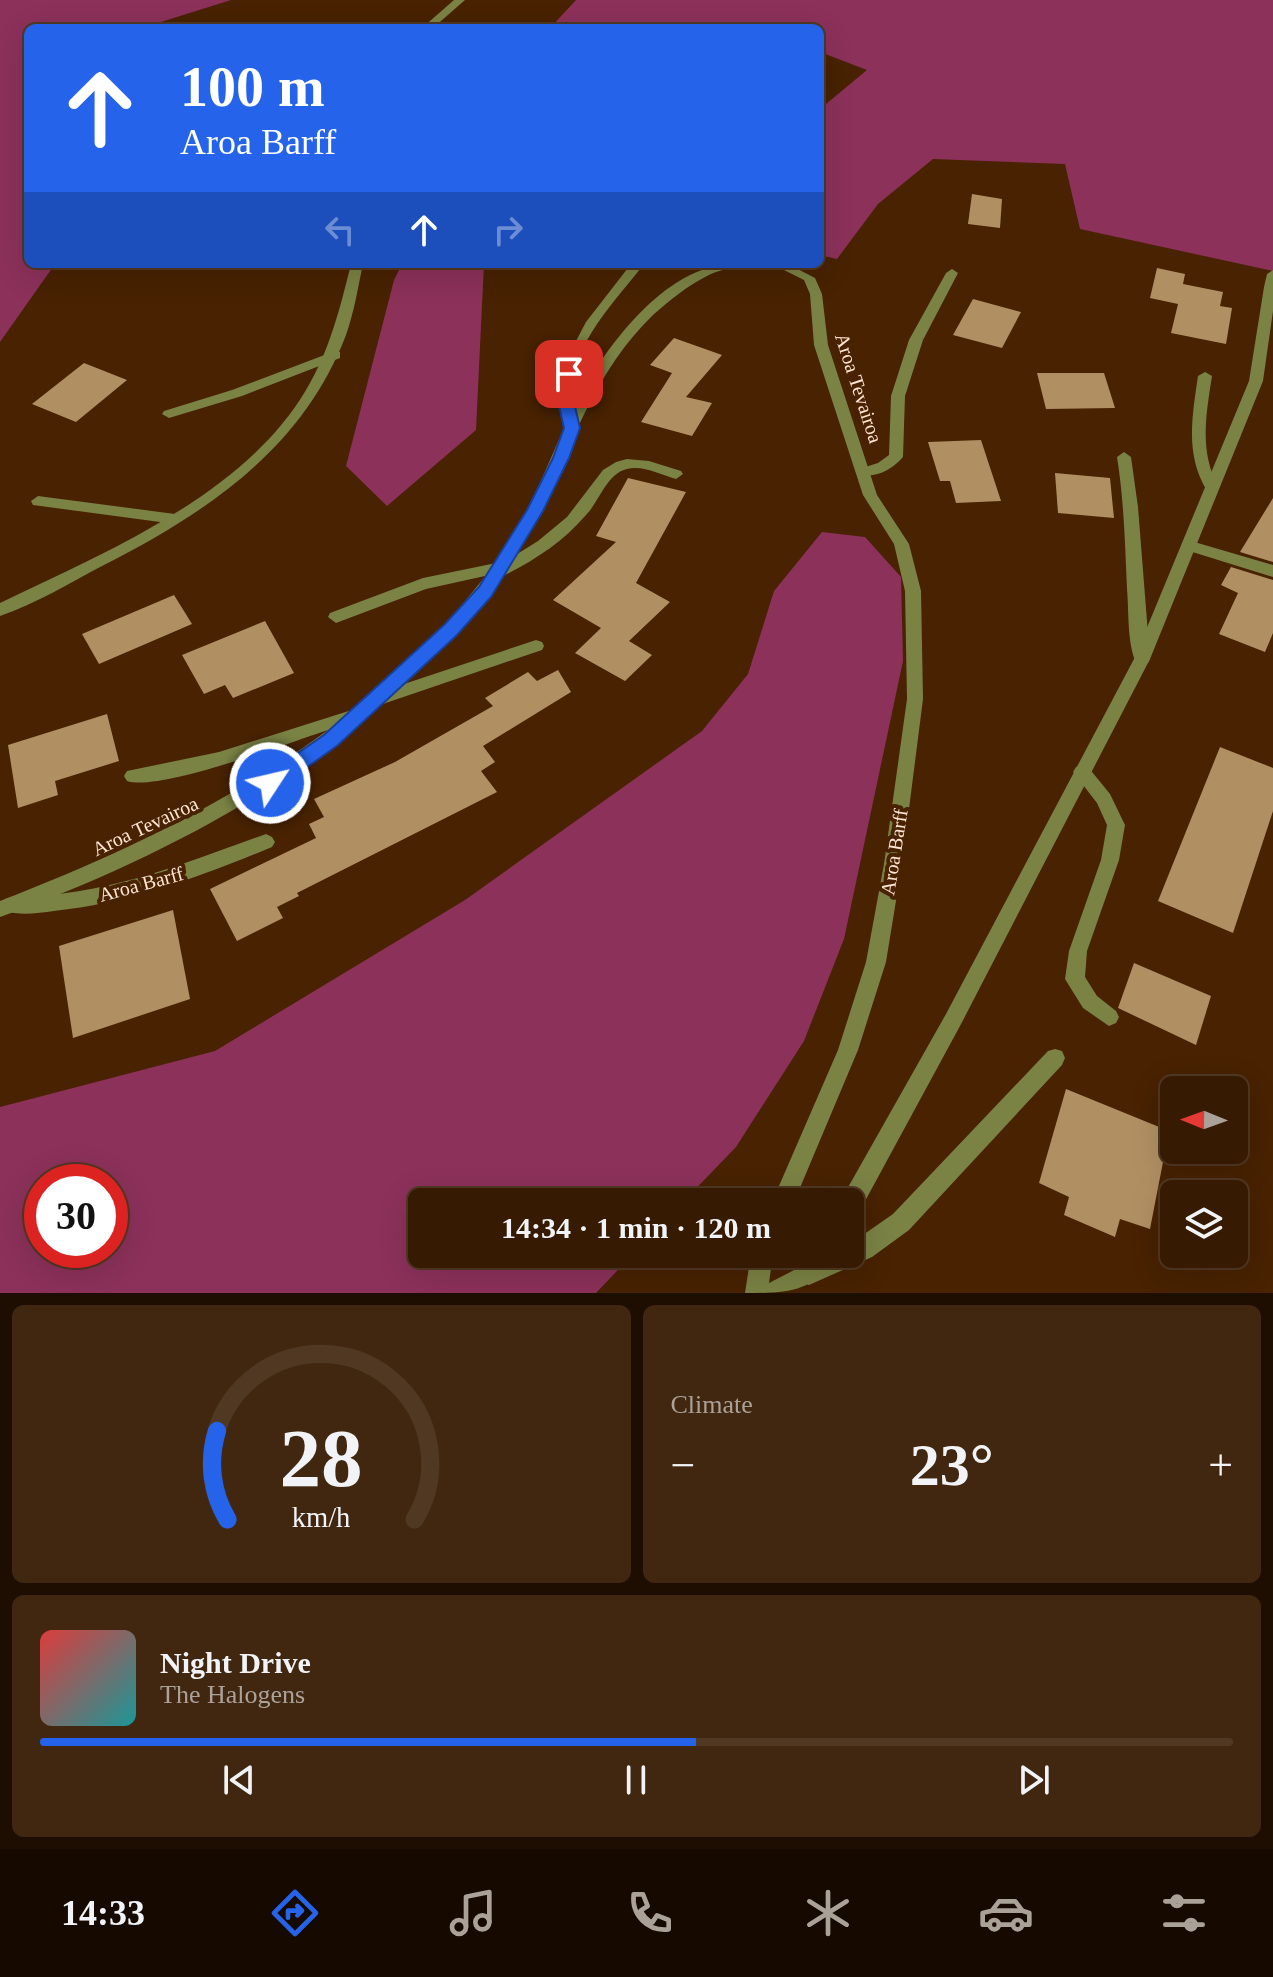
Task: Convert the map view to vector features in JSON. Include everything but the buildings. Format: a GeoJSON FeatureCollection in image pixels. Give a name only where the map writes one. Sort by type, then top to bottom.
{"type":"FeatureCollection","features":[{"type":"Feature","properties":{"kind":"street"},"geometry":{"type":"LineString","coordinates":[[432,24],[460,0]]}},
{"type":"Feature","properties":{"kind":"street"},"geometry":{"type":"LineString","coordinates":[[0,610],[175,519],[244,471],[282,434],[315,391],[335,355],[349,313],[356,268]]}},
{"type":"Feature","properties":{"kind":"street"},"geometry":{"type":"LineString","coordinates":[[572,428],[565,398],[569,374],[599,315],[635,268]]}},
{"type":"Feature","properties":{"kind":"street","name":"Aroa Tevairoa"},"geometry":{"type":"LineString","coordinates":[[6,907],[129,858],[210,818],[270,783],[331,740],[451,630],[502,568],[535,511],[588,393],[633,332],[688,282],[719,268]]}},
{"type":"Feature","properties":{"kind":"street","name":"Aroa Tevairoa"},"geometry":{"type":"LineString","coordinates":[[787,268],[809,278],[816,294],[821,345],[870,495]]}},
{"type":"Feature","properties":{"kind":"street"},"geometry":{"type":"LineString","coordinates":[[864,472],[883,467],[896,457],[898,396],[916,340],[952,273]]}},
{"type":"Feature","properties":{"kind":"street"},"geometry":{"type":"LineString","coordinates":[[860,1188],[953,1020],[1142,659],[1191,546],[1256,381],[1265,348],[1268,294],[1273,274]]}},
{"type":"Feature","properties":{"kind":"street"},"geometry":{"type":"LineString","coordinates":[[169,414],[206,404],[335,355]]}},
{"type":"Feature","properties":{"kind":"street"},"geometry":{"type":"LineString","coordinates":[[1205,376],[1197,451],[1203,475],[1212,488]]}},
{"type":"Feature","properties":{"kind":"street"},"geometry":{"type":"LineString","coordinates":[[1124,457],[1135,524],[1133,587],[1142,659]]}},
{"type":"Feature","properties":{"kind":"street"},"geometry":{"type":"LineString","coordinates":[[336,617],[436,580],[502,568],[534,554],[582,511],[611,471],[624,464],[676,474]]}},
{"type":"Feature","properties":{"kind":"street","name":"Aroa Barff"},"geometry":{"type":"LineString","coordinates":[[789,1188],[848,1050],[876,962],[915,699],[913,591],[901,544],[870,495]]}},
{"type":"Feature","properties":{"kind":"street"},"geometry":{"type":"LineString","coordinates":[[38,501],[175,519]]}},
{"type":"Feature","properties":{"kind":"street"},"geometry":{"type":"LineString","coordinates":[[1191,546],[1273,571]]}},
{"type":"Feature","properties":{"kind":"street"},"geometry":{"type":"LineString","coordinates":[[374,701],[536,646]]}},
{"type":"Feature","properties":{"kind":"street"},"geometry":{"type":"LineString","coordinates":[[133,776],[182,771],[227,759],[360,713]]}},
{"type":"Feature","properties":{"kind":"street"},"geometry":{"type":"LineString","coordinates":[[1082,772],[1104,799],[1116,825],[1110,860],[1078,951],[1075,979],[1090,1002],[1109,1017]]}},
{"type":"Feature","properties":{"kind":"street","name":"Aroa Barff"},"geometry":{"type":"LineString","coordinates":[[6,907],[48,906],[96,897],[178,875],[266,842]]}},
{"type":"Feature","properties":{"kind":"street"},"geometry":{"type":"LineString","coordinates":[[772,1293],[864,1249],[901,1222],[1055,1058]]}},
{"type":"Feature","properties":{"kind":"street"},"geometry":{"type":"LineString","coordinates":[[756,1293],[760,1268]]}},
{"type":"Feature","properties":{"kind":"street"},"geometry":{"type":"LineString","coordinates":[[808,1275],[813,1268]]}},
{"type":"Feature","properties":{"kind":"shaded area"},"geometry":{"type":"Polygon","coordinates":[[[0,0],[231,0],[161,24],[24,24],[24,268],[52,268],[0,342],[0,0]]]}},
{"type":"Feature","properties":{"kind":"shaded area"},"geometry":{"type":"Polygon","coordinates":[[[576,0],[1273,0],[1273,271],[1080,229],[1065,164],[933,159],[878,204],[837,259],[824,256],[824,106],[867,70],[824,54],[824,24],[554,24],[576,0]]]}},
{"type":"Feature","properties":{"kind":"shaded area"},"geometry":{"type":"Polygon","coordinates":[[[400,268],[484,268],[476,430],[387,506],[346,466],[394,280],[400,268]]]}},
{"type":"Feature","properties":{"kind":"shaded area"},"geometry":{"type":"Polygon","coordinates":[[[822,532],[865,537],[901,577],[903,661],[844,939],[804,1041],[736,1147],[696,1188],[408,1188],[408,1268],[620,1268],[596,1293],[0,1293],[0,1107],[215,1051],[465,900],[702,731],[748,674],[774,591],[822,532]]]}},
{"type":"Feature","properties":{"kind":"route"},"geometry":{"type":"LineString","coordinates":[[270,783],[331,740],[451,630],[485,592],[535,511],[561,458],[572,428],[565,398],[569,374]]}}]}
